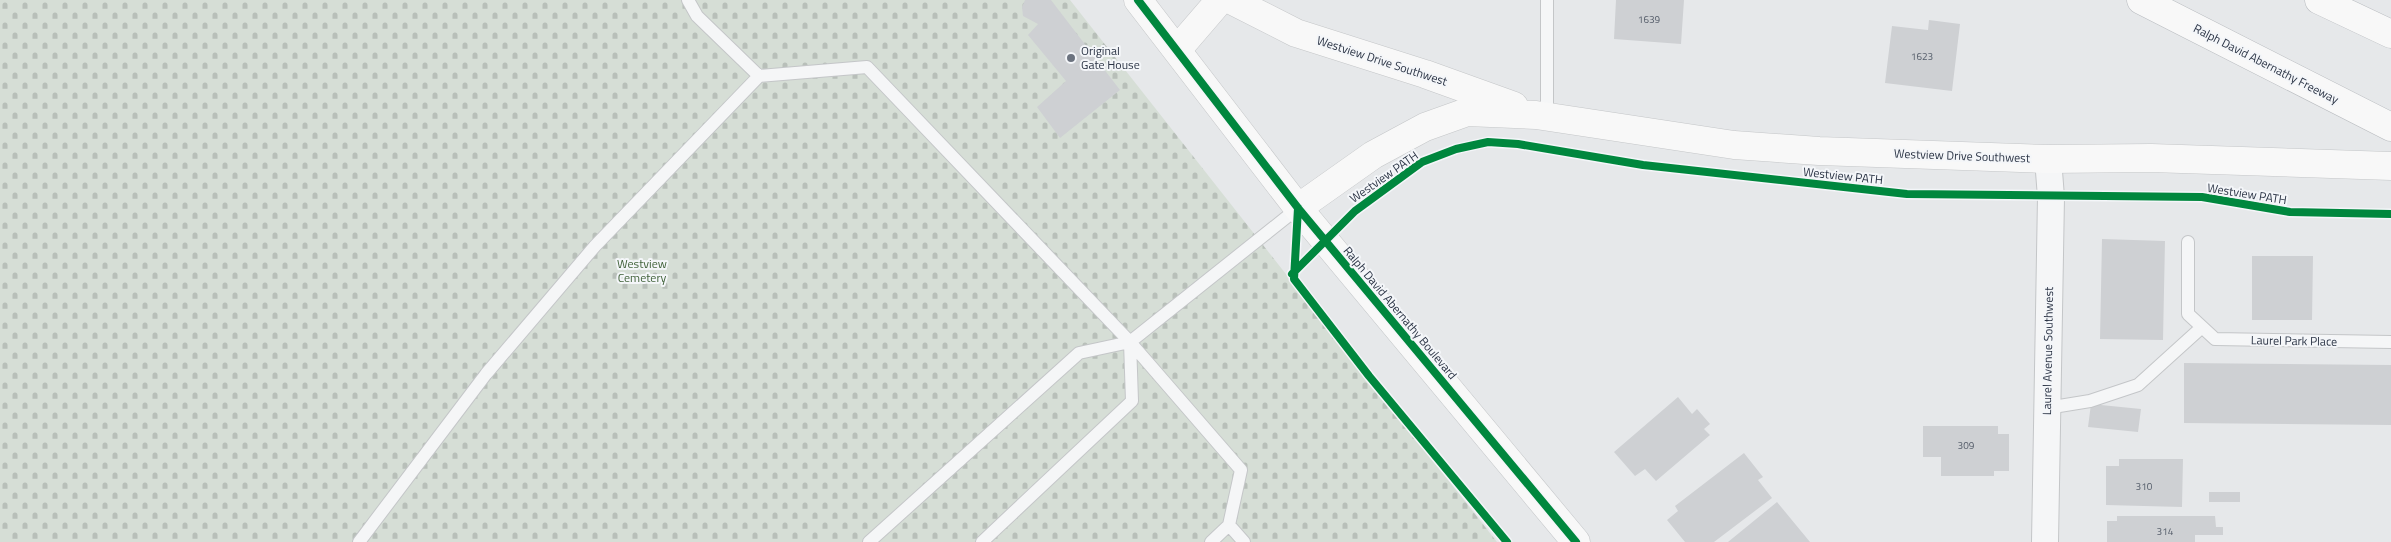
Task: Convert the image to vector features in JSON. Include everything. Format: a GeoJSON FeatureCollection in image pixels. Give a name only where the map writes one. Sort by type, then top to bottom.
{"type":"FeatureCollection","features":[{"type":"Feature","properties":{"kind":"main road","name":"Ralph David Abernathy Boulevard"},"geometry":{"type":"LineString","coordinates":[[1138,0],[1298,208],[1576,542]]}},
{"type":"Feature","properties":{"kind":"main road"},"geometry":{"type":"LineString","coordinates":[[1177,50],[1220,0]]}},
{"type":"Feature","properties":{"kind":"main road","name":"Westview Drive Southwest"},"geometry":{"type":"LineString","coordinates":[[1231,0],[1296,33],[1425,74],[1541,115]]}},
{"type":"Feature","properties":{"kind":"main road","name":"Ralph David Abernathy Freeway"},"geometry":{"type":"LineString","coordinates":[[2141,0],[2391,126]]}},
{"type":"Feature","properties":{"kind":"main road"},"geometry":{"type":"LineString","coordinates":[[2319,0],[2391,34]]}},
{"type":"Feature","properties":{"kind":"main road","name":"Westview Drive Southwest"},"geometry":{"type":"LineString","coordinates":[[1298,208],[1373,155],[1425,127],[1467,112],[1541,115],[1734,145],[1819,151],[2048,160],[2151,158],[2391,166]]}},
{"type":"Feature","properties":{"kind":"street","name":"Laurel Avenue Southwest"},"geometry":{"type":"LineString","coordinates":[[2045,542],[2051,197],[2048,160]]}},
{"type":"Feature","properties":{"kind":"lane"},"geometry":{"type":"LineString","coordinates":[[688,0],[698,16],[759,76]]}},
{"type":"Feature","properties":{"kind":"lane"},"geometry":{"type":"LineString","coordinates":[[1541,115],[1545,1]]}},
{"type":"Feature","properties":{"kind":"lane"},"geometry":{"type":"LineString","coordinates":[[359,542],[486,374],[594,246],[759,76],[867,67],[1130,342],[1241,470],[1229,525],[1211,542]]}},
{"type":"Feature","properties":{"kind":"lane"},"geometry":{"type":"LineString","coordinates":[[869,542],[1078,353],[1130,342],[1298,208]]}},
{"type":"Feature","properties":{"kind":"lane","name":"Laurel Park Place"},"geometry":{"type":"LineString","coordinates":[[2188,242],[2188,314],[2215,339],[2391,342]]}},
{"type":"Feature","properties":{"kind":"lane"},"geometry":{"type":"LineString","coordinates":[[2048,408],[2090,402],[2138,385],[2201,328]]}},
{"type":"Feature","properties":{"kind":"lane"},"geometry":{"type":"LineString","coordinates":[[982,542],[1132,401],[1130,342]]}},
{"type":"Feature","properties":{"kind":"lane"},"geometry":{"type":"LineString","coordinates":[[1229,525],[1244,542]]}},
{"type":"Feature","properties":{"kind":"green space","name":"Westview Cemetery"},"geometry":{"type":"Polygon","coordinates":[[[0,0],[1070,0],[1497,542],[0,542],[0,0]]]}},
{"type":"Feature","properties":{"kind":"building","name":"Original Gate House"},"geometry":{"type":"Polygon","coordinates":[[[1025,0],[1051,0],[1120,90],[1060,138],[1037,107],[1066,81],[1028,35],[1038,24],[1023,16],[1022,7],[1025,0]]]}},
{"type":"Feature","properties":{"kind":"building"},"geometry":{"type":"Polygon","coordinates":[[[1616,0],[1684,0],[1681,44],[1614,39],[1616,0]]]}},
{"type":"Feature","properties":{"kind":"building"},"geometry":{"type":"Polygon","coordinates":[[[1929,20],[1960,24],[1952,91],[1885,83],[1892,26],[1928,30],[1929,20]]]}},
{"type":"Feature","properties":{"kind":"building"},"geometry":{"type":"Polygon","coordinates":[[[2102,239],[2165,241],[2163,340],[2100,339],[2102,239]]]}},
{"type":"Feature","properties":{"kind":"building"},"geometry":{"type":"Polygon","coordinates":[[[2252,256],[2313,256],[2312,320],[2252,320],[2252,256]]]}},
{"type":"Feature","properties":{"kind":"building"},"geometry":{"type":"Polygon","coordinates":[[[2184,363],[2391,365],[2391,425],[2184,423],[2184,363]]]}},
{"type":"Feature","properties":{"kind":"building"},"geometry":{"type":"Polygon","coordinates":[[[1678,397],[1692,414],[1697,409],[1710,424],[1704,429],[1710,435],[1656,481],[1645,469],[1635,476],[1614,452],[1678,397]]]}},
{"type":"Feature","properties":{"kind":"building"},"geometry":{"type":"Polygon","coordinates":[[[2091,404],[2141,409],[2138,432],[2088,427],[2091,404]]]}},
{"type":"Feature","properties":{"kind":"building"},"geometry":{"type":"Polygon","coordinates":[[[1923,426],[1998,426],[1998,434],[2009,434],[2009,471],[1994,471],[1994,476],[1941,476],[1941,457],[1923,457],[1923,426]]]}},
{"type":"Feature","properties":{"kind":"building"},"geometry":{"type":"Polygon","coordinates":[[[1744,453],[1763,477],[1758,480],[1772,498],[1714,542],[1685,542],[1667,520],[1678,511],[1675,506],[1744,453]]]}},
{"type":"Feature","properties":{"kind":"building"},"geometry":{"type":"Polygon","coordinates":[[[2119,459],[2183,459],[2182,507],[2106,505],[2106,466],[2119,466],[2119,459]]]}},
{"type":"Feature","properties":{"kind":"building"},"geometry":{"type":"Polygon","coordinates":[[[2209,492],[2240,492],[2240,502],[2209,502],[2209,492]]]}},
{"type":"Feature","properties":{"kind":"building"},"geometry":{"type":"Polygon","coordinates":[[[1777,502],[1810,542],[1728,542],[1777,502]]]}},
{"type":"Feature","properties":{"kind":"building"},"geometry":{"type":"Polygon","coordinates":[[[2117,516],[2215,516],[2216,527],[2223,527],[2223,535],[2195,535],[2195,542],[2107,542],[2107,521],[2117,521],[2117,516]]]}},
{"type":"Feature","properties":{"kind":"cycle path"},"geometry":{"type":"LineString","coordinates":[[1138,0],[1298,208],[1576,542]]}},
{"type":"Feature","properties":{"kind":"cycle path","name":"Westview PATH"},"geometry":{"type":"LineString","coordinates":[[1292,274],[1355,211],[1422,162],[1456,149],[1488,142],[1518,144],[1643,165],[1907,194],[2202,197],[2290,212],[2391,214]]}},
{"type":"Feature","properties":{"kind":"cycle path"},"geometry":{"type":"LineString","coordinates":[[1298,208],[1294,279],[1369,376],[1507,542]]}},
{"type":"Feature","properties":{"kind":"place","name":"Original Gate House"},"geometry":{"type":"Point","coordinates":[1071,58]}}]}
